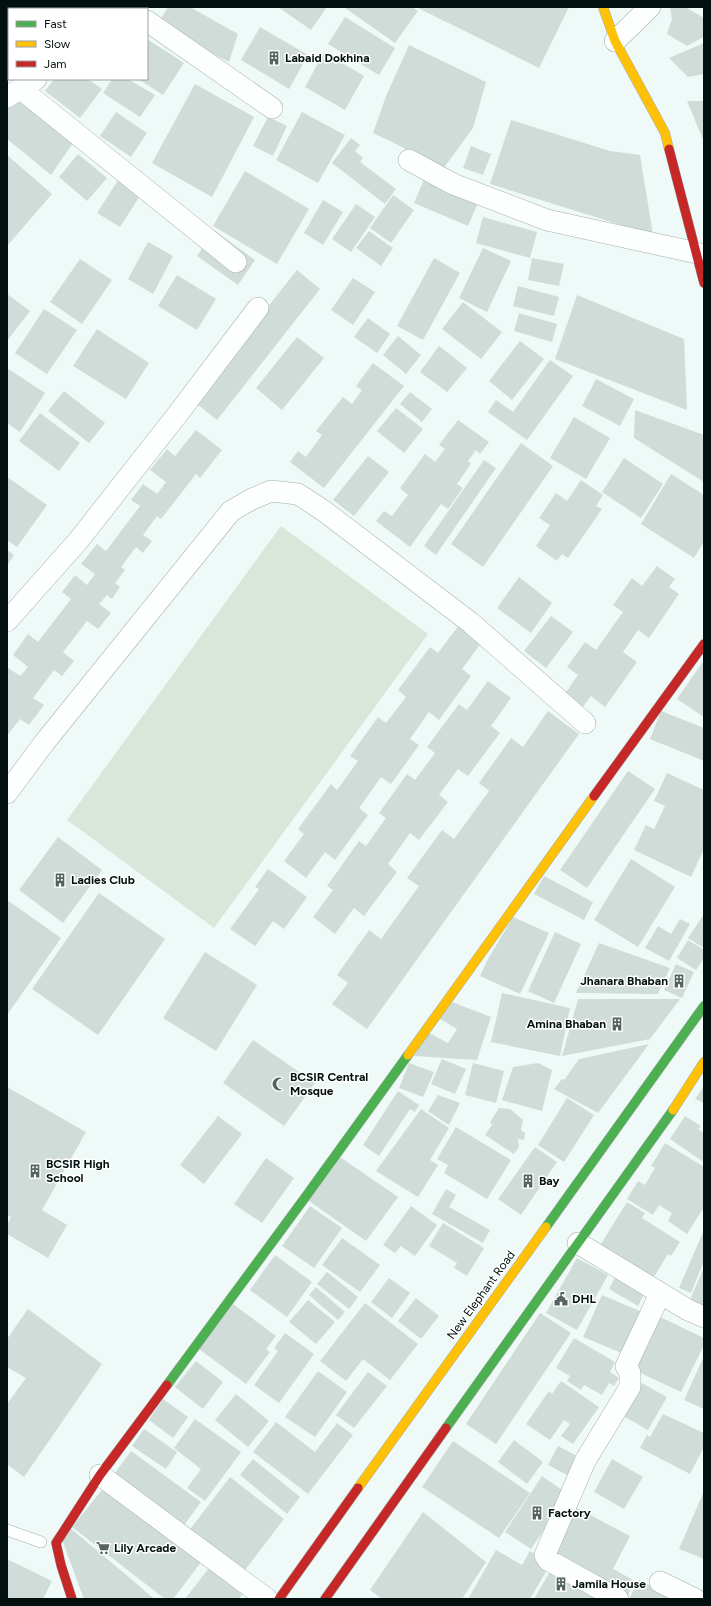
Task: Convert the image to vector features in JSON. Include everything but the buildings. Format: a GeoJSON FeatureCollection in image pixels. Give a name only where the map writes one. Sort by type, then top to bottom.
{"type":"FeatureCollection","features":[{"type":"Feature","properties":{"kind":"main road"},"geometry":{"type":"LineString","coordinates":[[603,7],[615,41],[665,133],[704,283]]}},
{"type":"Feature","properties":{"kind":"main road"},"geometry":{"type":"LineString","coordinates":[[72,1599],[56,1543],[100,1475],[304,1199],[704,644]]}},
{"type":"Feature","properties":{"kind":"main road","name":"New Elephant Road"},"geometry":{"type":"LineString","coordinates":[[279,1599],[704,1006]]}},
{"type":"Feature","properties":{"kind":"main road"},"geometry":{"type":"LineString","coordinates":[[325,1599],[680,1100],[704,1062]]}},
{"type":"Feature","properties":{"kind":"street"},"geometry":{"type":"LineString","coordinates":[[615,41],[650,7]]}},
{"type":"Feature","properties":{"kind":"street"},"geometry":{"type":"LineString","coordinates":[[148,22],[272,108]]}},
{"type":"Feature","properties":{"kind":"street"},"geometry":{"type":"LineString","coordinates":[[22,88],[236,262]]}},
{"type":"Feature","properties":{"kind":"street"},"geometry":{"type":"LineString","coordinates":[[409,160],[453,184],[547,220],[697,253]]}},
{"type":"Feature","properties":{"kind":"street"},"geometry":{"type":"LineString","coordinates":[[11,609],[82,535],[177,415],[258,308]]}},
{"type":"Feature","properties":{"kind":"street"},"geometry":{"type":"LineString","coordinates":[[7,793],[44,743],[231,511],[252,499],[271,491],[298,494],[324,511],[471,623],[585,723]]}},
{"type":"Feature","properties":{"kind":"street"},"geometry":{"type":"LineString","coordinates":[[578,1243],[660,1294],[688,1310],[704,1317]]}},
{"type":"Feature","properties":{"kind":"street"},"geometry":{"type":"LineString","coordinates":[[618,1599],[548,1560],[545,1555],[585,1461],[630,1386],[630,1373],[626,1366],[660,1294]]}},
{"type":"Feature","properties":{"kind":"street"},"geometry":{"type":"LineString","coordinates":[[100,1475],[267,1599]]}},
{"type":"Feature","properties":{"kind":"street"},"geometry":{"type":"LineString","coordinates":[[660,1582],[695,1599]]}},
{"type":"Feature","properties":{"kind":"lane"},"geometry":{"type":"LineString","coordinates":[[7,1530],[41,1542]]}},
{"type":"Feature","properties":{"kind":"shaded area"},"geometry":{"type":"Polygon","coordinates":[[[281,526],[428,634],[214,928],[67,820],[281,526]]]}},
{"type":"Feature","properties":{"kind":"traffic: fast"},"geometry":{"type":"LineString","coordinates":[[546,1227],[704,1006]]}},
{"type":"Feature","properties":{"kind":"traffic: fast"},"geometry":{"type":"LineString","coordinates":[[167,1385],[408,1055]]}},
{"type":"Feature","properties":{"kind":"traffic: fast"},"geometry":{"type":"LineString","coordinates":[[446,1428],[673,1110]]}},
{"type":"Feature","properties":{"kind":"traffic: slow"},"geometry":{"type":"LineString","coordinates":[[603,7],[615,41],[665,133],[669,149]]}},
{"type":"Feature","properties":{"kind":"traffic: slow"},"geometry":{"type":"LineString","coordinates":[[408,1055],[594,796]]}},
{"type":"Feature","properties":{"kind":"traffic: slow"},"geometry":{"type":"LineString","coordinates":[[673,1110],[704,1062]]}},
{"type":"Feature","properties":{"kind":"traffic: slow"},"geometry":{"type":"LineString","coordinates":[[358,1488],[546,1227]]}},
{"type":"Feature","properties":{"kind":"traffic: jam"},"geometry":{"type":"LineString","coordinates":[[669,149],[704,283]]}},
{"type":"Feature","properties":{"kind":"traffic: jam"},"geometry":{"type":"LineString","coordinates":[[594,796],[704,644]]}},
{"type":"Feature","properties":{"kind":"traffic: jam"},"geometry":{"type":"LineString","coordinates":[[72,1599],[61,1565],[56,1543],[100,1475],[167,1385]]}},
{"type":"Feature","properties":{"kind":"traffic: jam"},"geometry":{"type":"LineString","coordinates":[[325,1599],[446,1428]]}},
{"type":"Feature","properties":{"kind":"traffic: jam"},"geometry":{"type":"LineString","coordinates":[[279,1599],[358,1488]]}},
{"type":"Feature","properties":{"kind":"place","name":"Labaid Dokhina"},"geometry":{"type":"Point","coordinates":[274,58]}},
{"type":"Feature","properties":{"kind":"place","name":"Ladies Club"},"geometry":{"type":"Point","coordinates":[60,880]}},
{"type":"Feature","properties":{"kind":"place","name":"Jhanara Bhaban"},"geometry":{"type":"Point","coordinates":[679,981]}},
{"type":"Feature","properties":{"kind":"place","name":"Amina Bhaban"},"geometry":{"type":"Point","coordinates":[617,1024]}},
{"type":"Feature","properties":{"kind":"place","name":"BCSIR Central Mosque"},"geometry":{"type":"Point","coordinates":[279,1084]}},
{"type":"Feature","properties":{"kind":"place","name":"BCSIR High School"},"geometry":{"type":"Point","coordinates":[35,1171]}},
{"type":"Feature","properties":{"kind":"place","name":"Bay"},"geometry":{"type":"Point","coordinates":[528,1181]}},
{"type":"Feature","properties":{"kind":"place","name":"DHL"},"geometry":{"type":"Point","coordinates":[561,1299]}},
{"type":"Feature","properties":{"kind":"place","name":"Factory"},"geometry":{"type":"Point","coordinates":[537,1513]}},
{"type":"Feature","properties":{"kind":"place","name":"Lily Arcade"},"geometry":{"type":"Point","coordinates":[103,1548]}},
{"type":"Feature","properties":{"kind":"place","name":"Jamila House"},"geometry":{"type":"Point","coordinates":[561,1584]}}]}
